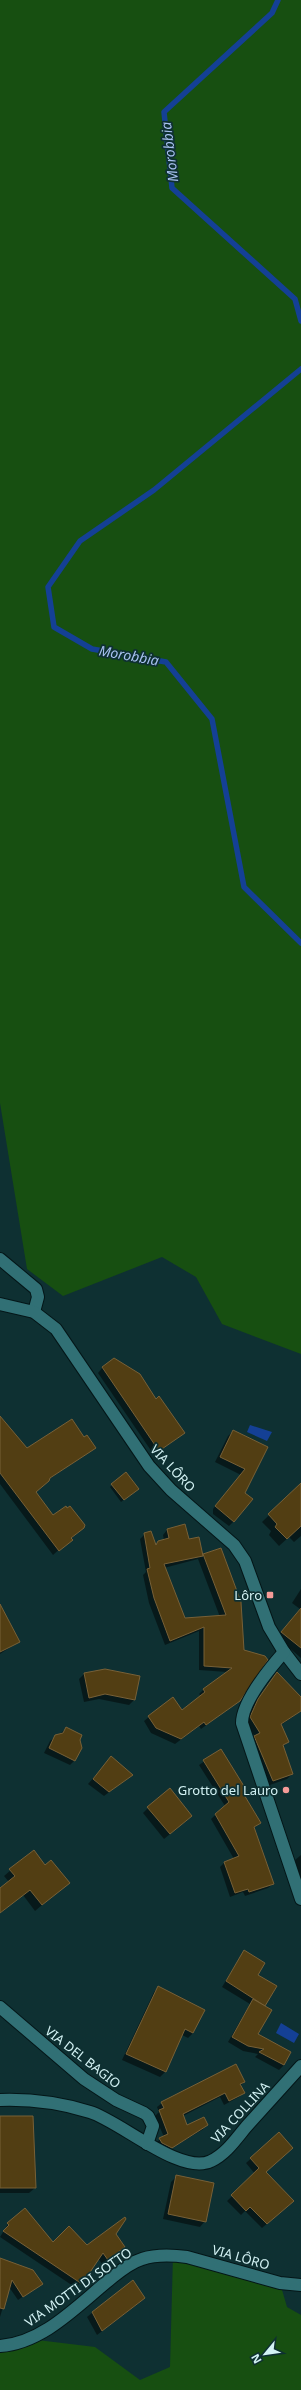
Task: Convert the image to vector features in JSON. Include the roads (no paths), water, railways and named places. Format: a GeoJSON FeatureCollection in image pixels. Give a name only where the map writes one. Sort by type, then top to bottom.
{"type":"FeatureCollection","features":[{"type":"Feature","properties":{"kind":"street"},"geometry":{"type":"LineString","coordinates":[[0,1259],[36,1289],[38,1297],[34,1312]]}},
{"type":"Feature","properties":{"kind":"street","name":"VIA LÔRO"},"geometry":{"type":"LineString","coordinates":[[0,1304],[34,1312],[56,1329],[149,1466],[171,1490],[234,1545],[245,1561],[269,1627],[284,1652],[301,1674]]}},
{"type":"Feature","properties":{"kind":"street"},"geometry":{"type":"LineString","coordinates":[[284,1652],[271,1667],[244,1711],[242,1724],[301,1899]]}},
{"type":"Feature","properties":{"kind":"street","name":"VIA DEL BAGIO"},"geometry":{"type":"LineString","coordinates":[[0,2007],[100,2091],[148,2116],[153,2126],[147,2144]]}},
{"type":"Feature","properties":{"kind":"street","name":"VIA COLLINA"},"geometry":{"type":"LineString","coordinates":[[0,2100],[20,2100],[91,2112],[113,2122],[147,2144],[189,2161],[199,2163],[212,2160],[224,2152],[301,2066]]}},
{"type":"Feature","properties":{"kind":"street","name":"VIA LÔRO"},"geometry":{"type":"LineString","coordinates":[[172,2255],[204,2261],[280,2283],[301,2285]]}},
{"type":"Feature","properties":{"kind":"street","name":"VIA MOTTI DI SOTTO"},"geometry":{"type":"LineString","coordinates":[[0,2346],[19,2343],[49,2327],[132,2263],[150,2257],[172,2255]]}},
{"type":"Feature","properties":{"kind":"water"},"geometry":{"type":"Polygon","coordinates":[[[250,1425],[272,1432],[267,1441],[247,1432],[250,1425]]]}},
{"type":"Feature","properties":{"kind":"water"},"geometry":{"type":"Polygon","coordinates":[[[281,2023],[299,2034],[294,2043],[276,2033],[281,2023]]]}},
{"type":"Feature","properties":{"kind":"waterway","name":"Morobbia"},"geometry":{"type":"LineString","coordinates":[[278,0],[272,13],[164,112],[172,188],[295,299],[301,321]]}},
{"type":"Feature","properties":{"kind":"waterway","name":"Morobbia"},"geometry":{"type":"LineString","coordinates":[[301,369],[154,490],[80,541],[48,587],[54,627],[92,649],[166,662],[212,719],[244,887],[301,943]]}},
{"type":"Feature","properties":{"kind":"place","name":"Lôro"},"geometry":{"type":"Point","coordinates":[270,1595]}},
{"type":"Feature","properties":{"kind":"place","name":"Grotto del Lauro"},"geometry":{"type":"Point","coordinates":[286,1790]}}]}
